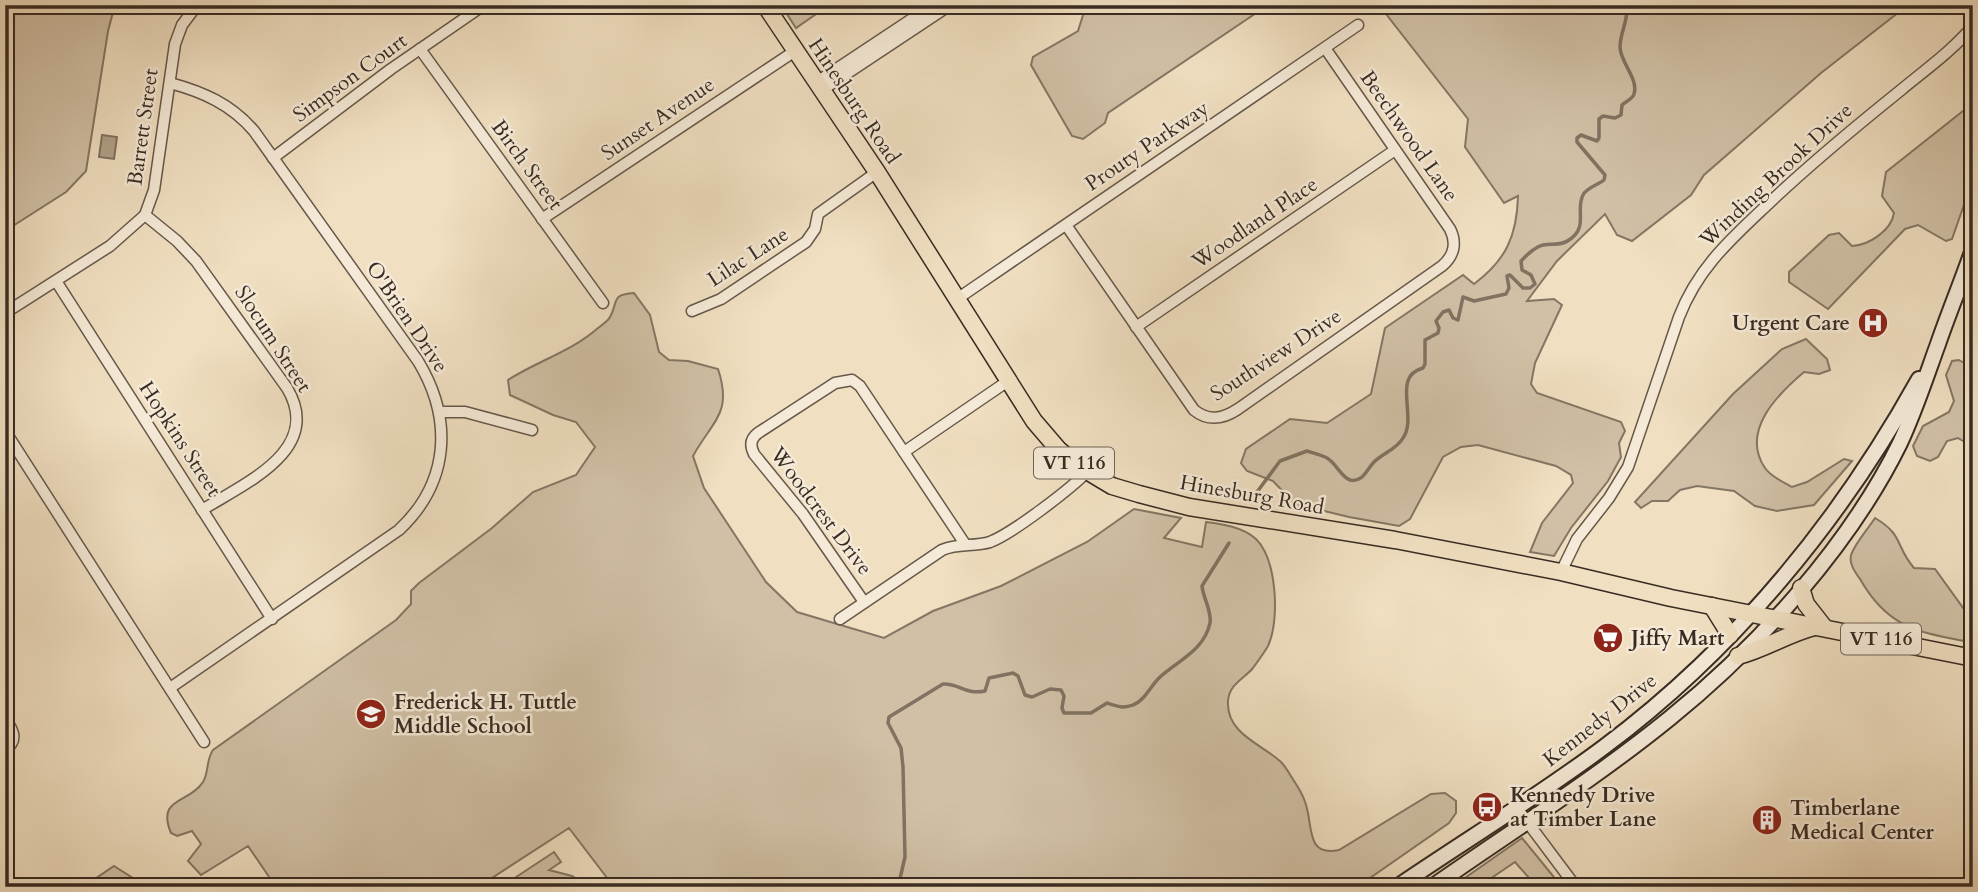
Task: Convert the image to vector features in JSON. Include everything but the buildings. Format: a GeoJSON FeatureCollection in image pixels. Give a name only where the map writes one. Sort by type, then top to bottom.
{"type":"FeatureCollection","features":[{"type":"Feature","properties":{"kind":"main road","name":"Hinesburg Road"},"geometry":{"type":"LineString","coordinates":[[765,5],[877,172],[1042,431],[1067,457],[1087,472],[1126,491],[1189,507],[1367,535],[1560,572],[1712,606],[1973,658]]}},
{"type":"Feature","properties":{"kind":"main road","name":"Kennedy Drive"},"geometry":{"type":"LineString","coordinates":[[1432,887],[1598,773],[1671,718],[1738,656],[1801,588],[1841,538],[1880,479],[1917,405],[1973,249]]}},
{"type":"Feature","properties":{"kind":"main road","name":"Kennedy Drive"},"geometry":{"type":"LineString","coordinates":[[1397,887],[1594,754],[1684,681],[1730,635],[1803,555],[1865,469],[1938,344]]}},
{"type":"Feature","properties":{"kind":"main road"},"geometry":{"type":"LineString","coordinates":[[1738,656],[1759,651],[1791,634],[1821,627],[1806,604],[1801,588]]}},
{"type":"Feature","properties":{"kind":"main road"},"geometry":{"type":"LineString","coordinates":[[1712,606],[1730,635]]}},
{"type":"Feature","properties":{"kind":"street","name":"Barrett Street"},"geometry":{"type":"LineString","coordinates":[[5,313],[110,246],[145,215],[154,190],[178,34],[197,5]]}},
{"type":"Feature","properties":{"kind":"street","name":"Simpson Court"},"geometry":{"type":"LineString","coordinates":[[273,158],[484,5]]}},
{"type":"Feature","properties":{"kind":"street"},"geometry":{"type":"LineString","coordinates":[[820,86],[933,5]]}},
{"type":"Feature","properties":{"kind":"street"},"geometry":{"type":"LineString","coordinates":[[820,86],[950,5]]}},
{"type":"Feature","properties":{"kind":"street","name":"Prouty Parkway"},"geometry":{"type":"LineString","coordinates":[[957,299],[1358,25]]}},
{"type":"Feature","properties":{"kind":"street","name":"Winding Brook Drive"},"geometry":{"type":"LineString","coordinates":[[1560,572],[1577,539],[1609,498],[1628,467],[1679,317],[1689,293],[1703,271],[1733,237],[1800,173],[1940,58],[1973,26]]}},
{"type":"Feature","properties":{"kind":"street","name":"Beechwood Lane"},"geometry":{"type":"LineString","coordinates":[[1325,48],[1450,229],[1454,249]]}},
{"type":"Feature","properties":{"kind":"street","name":"Birch Street"},"geometry":{"type":"LineString","coordinates":[[420,49],[603,303]]}},
{"type":"Feature","properties":{"kind":"street","name":"Sunset Avenue"},"geometry":{"type":"LineString","coordinates":[[542,219],[795,51]]}},
{"type":"Feature","properties":{"kind":"street","name":"O'Brien Drive"},"geometry":{"type":"LineString","coordinates":[[170,83],[202,93],[231,110],[254,131],[418,361],[432,387],[440,412],[442,434],[437,469],[428,493],[414,515],[389,538],[170,688]]}},
{"type":"Feature","properties":{"kind":"street","name":"Woodland Place"},"geometry":{"type":"LineString","coordinates":[[1136,327],[1395,150]]}},
{"type":"Feature","properties":{"kind":"street","name":"Lilac Lane"},"geometry":{"type":"LineString","coordinates":[[692,311],[722,299],[806,242],[815,229],[818,214],[877,172]]}},
{"type":"Feature","properties":{"kind":"street","name":"Slocum Street"},"geometry":{"type":"LineString","coordinates":[[145,215],[177,241],[204,271],[287,388],[297,416],[294,436],[283,454],[261,474],[202,510]]}},
{"type":"Feature","properties":{"kind":"street","name":"Southview Drive"},"geometry":{"type":"LineString","coordinates":[[1066,225],[1194,410],[1202,416],[1218,418],[1238,409],[1442,266],[1452,256],[1454,249]]}},
{"type":"Feature","properties":{"kind":"street","name":"Hopkins Street"},"geometry":{"type":"LineString","coordinates":[[56,281],[272,619]]}},
{"type":"Feature","properties":{"kind":"street","name":"Woodcrest Drive"},"geometry":{"type":"LineString","coordinates":[[864,602],[803,514],[754,454],[752,440],[758,433],[835,383],[846,379],[857,382],[965,544]]}},
{"type":"Feature","properties":{"kind":"street"},"geometry":{"type":"LineString","coordinates":[[904,452],[1008,381]]}},
{"type":"Feature","properties":{"kind":"street"},"geometry":{"type":"LineString","coordinates":[[440,412],[465,412],[532,430]]}},
{"type":"Feature","properties":{"kind":"street"},"geometry":{"type":"LineString","coordinates":[[5,431],[204,742]]}},
{"type":"Feature","properties":{"kind":"street"},"geometry":{"type":"LineString","coordinates":[[840,619],[937,552],[948,547],[982,544],[998,538],[1070,488],[1087,472]]}},
{"type":"Feature","properties":{"kind":"street"},"geometry":{"type":"LineString","coordinates":[[5,718],[15,738],[13,744],[5,750]]}},
{"type":"Feature","properties":{"kind":"street"},"geometry":{"type":"LineString","coordinates":[[1516,807],[1576,887]]}},
{"type":"Feature","properties":{"kind":"shaded area"},"geometry":{"type":"Polygon","coordinates":[[[5,5],[115,5],[108,31],[86,171],[66,192],[5,231],[5,5]]]}},
{"type":"Feature","properties":{"kind":"shaded area"},"geometry":{"type":"Polygon","coordinates":[[[781,5],[829,5],[796,28],[781,5]]]}},
{"type":"Feature","properties":{"kind":"shaded area"},"geometry":{"type":"Polygon","coordinates":[[[1077,5],[1268,5],[1108,113],[1105,123],[1083,139],[1072,136],[1031,65],[1033,57],[1078,31],[1083,15],[1077,5]]]}},
{"type":"Feature","properties":{"kind":"shaded area"},"geometry":{"type":"Polygon","coordinates":[[[1379,5],[1908,5],[1821,73],[1704,175],[1691,195],[1632,241],[1617,235],[1605,214],[1557,261],[1527,301],[1554,299],[1562,305],[1535,363],[1531,384],[1537,393],[1621,422],[1625,431],[1619,443],[1621,457],[1608,481],[1571,528],[1554,556],[1530,552],[1542,523],[1573,483],[1571,475],[1556,466],[1478,445],[1461,447],[1443,457],[1410,519],[1399,526],[1295,504],[1273,481],[1247,471],[1241,463],[1246,449],[1290,419],[1327,423],[1371,394],[1385,328],[1463,275],[1474,284],[1502,256],[1512,235],[1518,196],[1504,203],[1465,147],[1468,119],[1379,5]]]}},
{"type":"Feature","properties":{"kind":"shaded area"},"geometry":{"type":"Polygon","coordinates":[[[1973,103],[1973,179],[1952,239],[1946,241],[1918,225],[1905,229],[1828,309],[1789,282],[1789,272],[1829,235],[1839,233],[1852,246],[1872,240],[1884,231],[1894,213],[1882,196],[1886,172],[1973,103]]]}},
{"type":"Feature","properties":{"kind":"shaded area"},"geometry":{"type":"Polygon","coordinates":[[[102,135],[117,137],[114,159],[99,157],[102,135]]]}},
{"type":"Feature","properties":{"kind":"shaded area"},"geometry":{"type":"Polygon","coordinates":[[[634,293],[650,315],[659,352],[669,360],[688,361],[718,369],[722,384],[722,407],[693,456],[704,488],[766,582],[797,612],[884,638],[933,611],[1001,586],[1087,542],[1134,509],[1181,518],[1164,538],[1202,547],[1206,522],[1232,527],[1251,535],[1263,549],[1272,575],[1275,606],[1268,646],[1253,668],[1231,690],[1229,712],[1239,730],[1281,762],[1287,770],[1304,798],[1314,842],[1322,850],[1339,850],[1431,794],[1445,793],[1456,801],[1456,813],[1449,823],[1357,887],[614,887],[569,828],[478,887],[276,887],[248,846],[201,875],[188,861],[201,844],[192,831],[177,836],[171,833],[167,821],[171,807],[203,782],[213,750],[396,620],[411,604],[411,591],[419,583],[492,528],[533,492],[576,475],[595,447],[576,422],[553,415],[510,395],[508,380],[588,336],[609,318],[618,297],[634,293]]]}},
{"type":"Feature","properties":{"kind":"shaded area"},"geometry":{"type":"Polygon","coordinates":[[[1806,339],[1827,359],[1830,370],[1819,374],[1804,372],[1783,391],[1765,414],[1757,440],[1758,454],[1765,468],[1792,487],[1807,482],[1844,459],[1852,461],[1814,505],[1777,511],[1755,506],[1734,491],[1697,486],[1680,490],[1668,501],[1652,501],[1641,508],[1635,502],[1733,394],[1782,349],[1806,339]]]}},
{"type":"Feature","properties":{"kind":"shaded area"},"geometry":{"type":"Polygon","coordinates":[[[1959,360],[1973,368],[1973,447],[1958,438],[1947,441],[1938,457],[1930,461],[1917,456],[1913,446],[1923,426],[1949,412],[1954,401],[1946,375],[1952,361],[1959,360]]]}},
{"type":"Feature","properties":{"kind":"shaded area"},"geometry":{"type":"Polygon","coordinates":[[[1875,518],[1895,535],[1914,568],[1935,569],[1969,616],[1973,617],[1973,643],[1937,636],[1908,626],[1882,609],[1871,596],[1854,571],[1851,555],[1875,518]]]}},
{"type":"Feature","properties":{"kind":"shaded area"},"geometry":{"type":"Polygon","coordinates":[[[1522,838],[1562,887],[1537,887],[1515,862],[1478,887],[1452,887],[1522,838]]]}},
{"type":"Feature","properties":{"kind":"shaded area"},"geometry":{"type":"Polygon","coordinates":[[[554,852],[561,862],[549,870],[572,876],[589,887],[572,887],[546,881],[523,887],[501,887],[554,852]]]}},
{"type":"Feature","properties":{"kind":"shaded area"},"geometry":{"type":"Polygon","coordinates":[[[114,866],[139,882],[142,887],[83,887],[114,866]]]}},
{"type":"Feature","properties":{"kind":"waterway"},"geometry":{"type":"LineString","coordinates":[[1257,492],[1280,461],[1307,451],[1327,458],[1350,480],[1361,477],[1374,462],[1403,438],[1408,419],[1408,379],[1423,368],[1425,340],[1438,333],[1436,321],[1443,312],[1449,310],[1453,318],[1458,320],[1463,297],[1474,301],[1506,294],[1509,288],[1507,276],[1510,275],[1523,288],[1530,288],[1535,284],[1531,275],[1522,270],[1521,261],[1543,245],[1563,243],[1575,235],[1580,224],[1583,195],[1604,180],[1605,175],[1577,142],[1577,138],[1581,135],[1597,141],[1599,119],[1603,116],[1615,118],[1621,115],[1622,105],[1634,94],[1634,82],[1620,47],[1627,9],[1633,6],[1641,13],[1664,12],[1667,5]]}},
{"type":"Feature","properties":{"kind":"waterway"},"geometry":{"type":"LineString","coordinates":[[898,887],[905,857],[903,767],[901,748],[888,723],[889,717],[943,684],[972,691],[985,691],[989,678],[1013,673],[1018,676],[1025,695],[1032,697],[1050,689],[1061,690],[1064,696],[1064,713],[1091,713],[1107,703],[1123,707],[1137,703],[1159,678],[1189,655],[1207,633],[1210,618],[1202,586],[1229,543]]}},
{"type":"Feature","properties":{"kind":"place","name":"Urgent Care"},"geometry":{"type":"Point","coordinates":[1873,323]}},
{"type":"Feature","properties":{"kind":"place","name":"Jiffy Mart"},"geometry":{"type":"Point","coordinates":[1608,638]}},
{"type":"Feature","properties":{"kind":"place","name":"Frederick H. Tuttle Middle School"},"geometry":{"type":"Point","coordinates":[371,714]}},
{"type":"Feature","properties":{"kind":"place","name":"Kennedy Drive at Timber Lane"},"geometry":{"type":"Point","coordinates":[1487,807]}},
{"type":"Feature","properties":{"kind":"place","name":"Timberlane Medical Center"},"geometry":{"type":"Point","coordinates":[1767,820]}}]}
